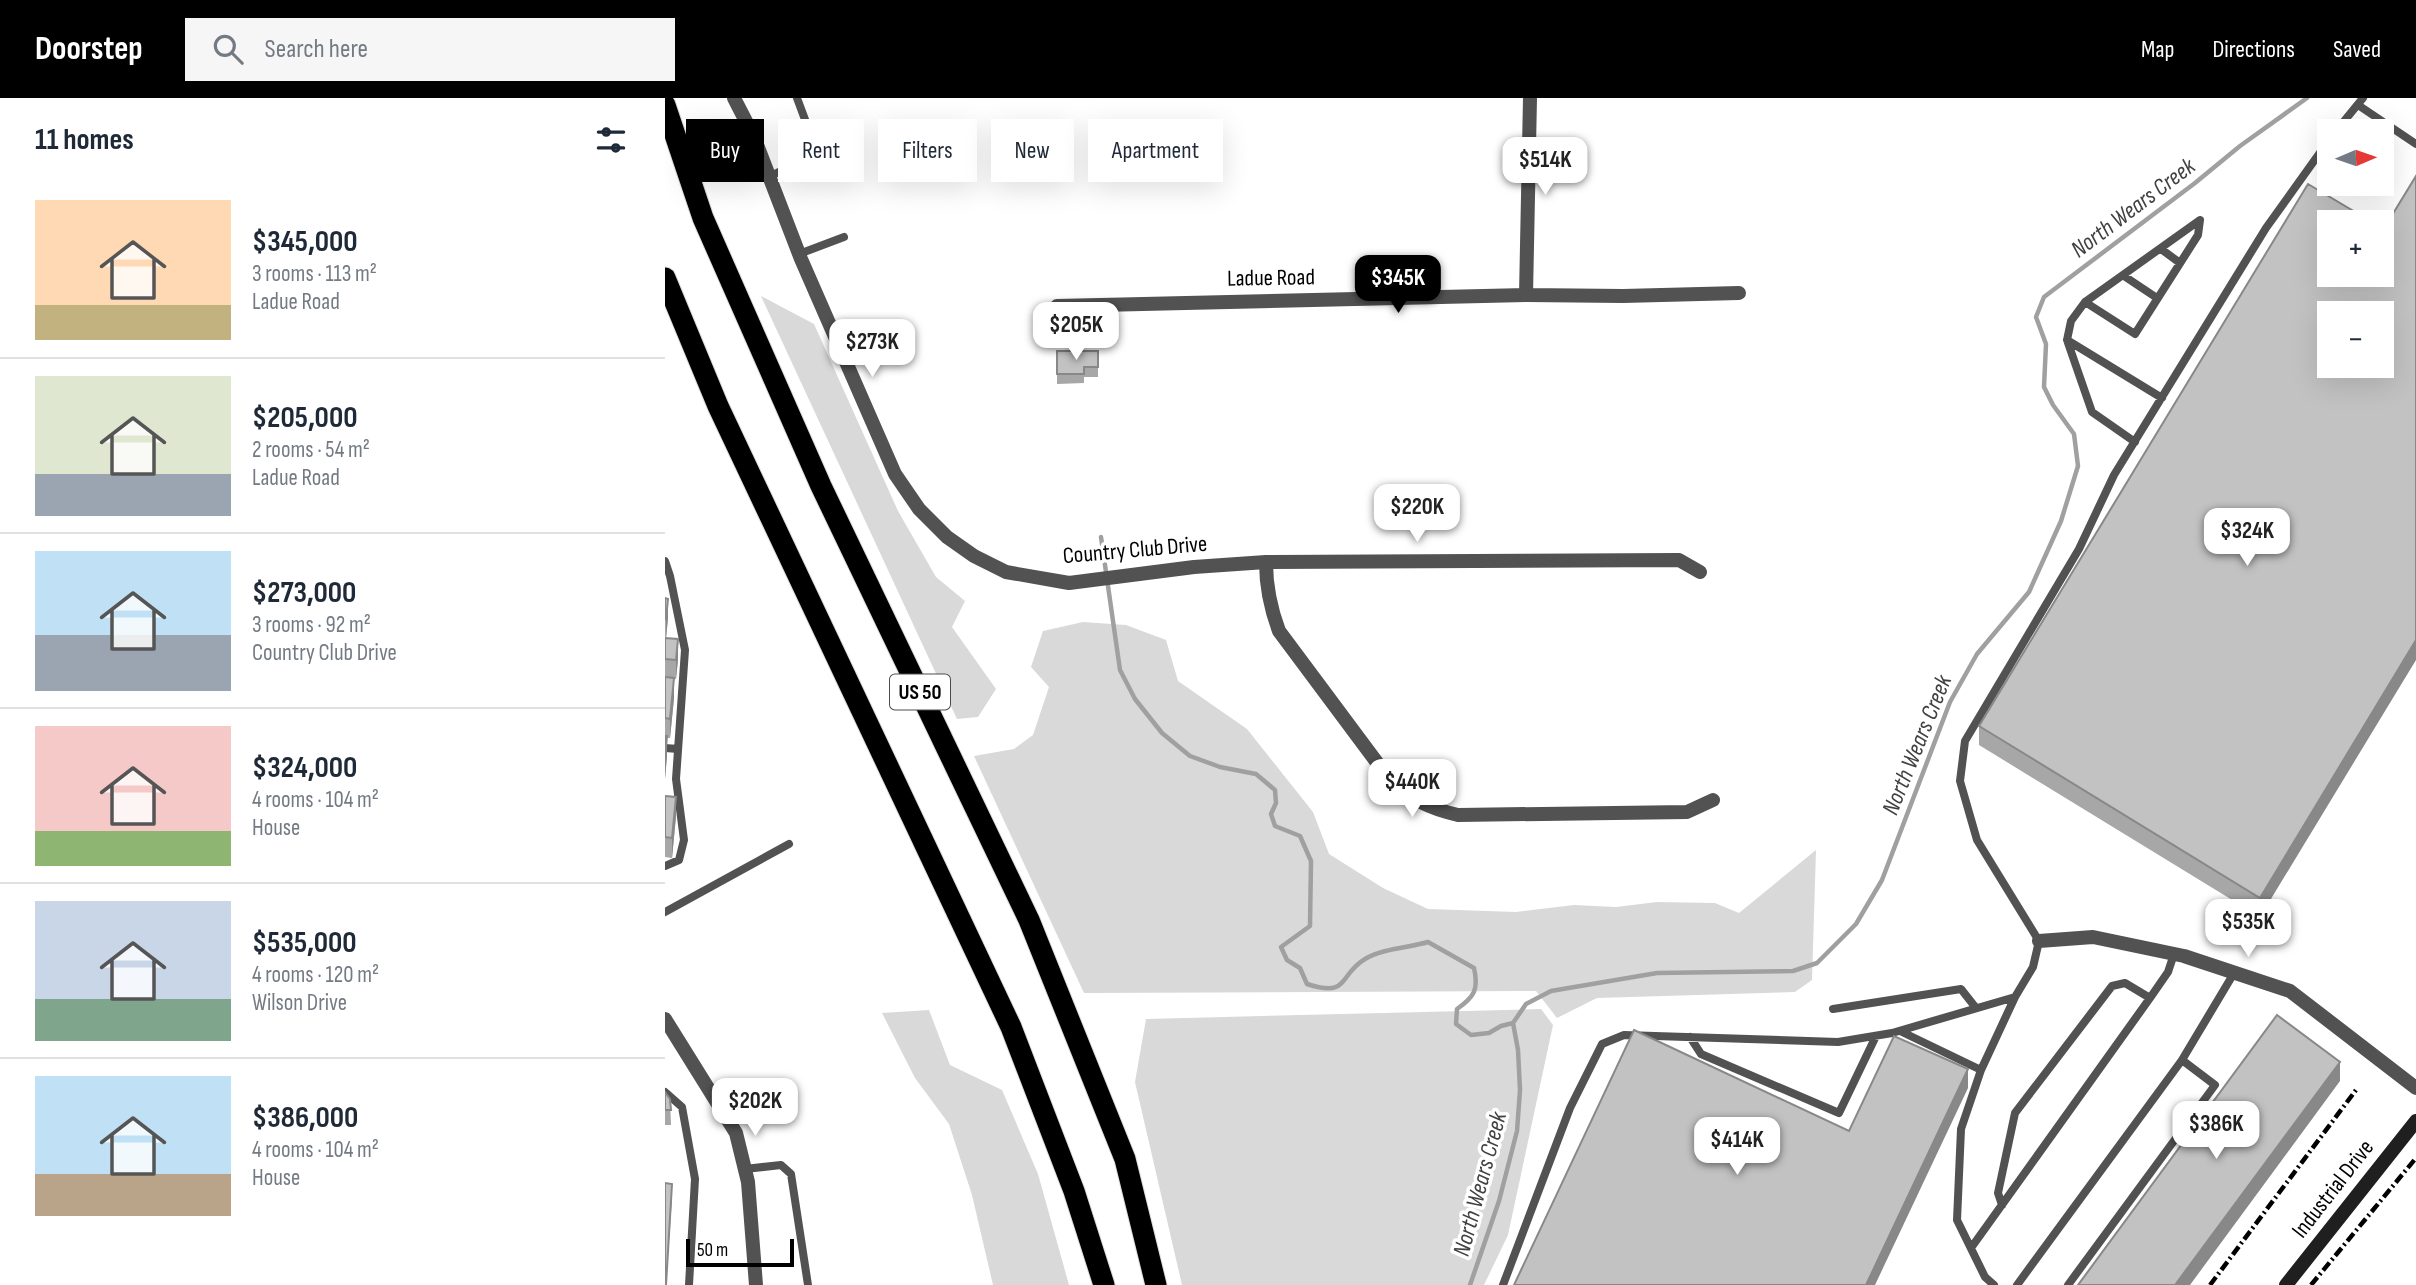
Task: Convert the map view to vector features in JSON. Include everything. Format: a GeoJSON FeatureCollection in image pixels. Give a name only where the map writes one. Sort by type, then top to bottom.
{"type":"FeatureCollection","features":[{"type":"Feature","properties":{"kind":"highway","name":"US 50"},"geometry":{"type":"LineString","coordinates":[[665,105],[703,218],[821,485],[1029,920],[1125,1159],[1156,1285]]}},
{"type":"Feature","properties":{"kind":"highway","name":"US 50"},"geometry":{"type":"LineString","coordinates":[[665,278],[718,405],[1011,1027],[1074,1191],[1104,1285]]}},
{"type":"Feature","properties":{"kind":"main road","name":"Industrial Drive"},"geometry":{"type":"LineString","coordinates":[[2286,1285],[2416,1121]]}},
{"type":"Feature","properties":{"kind":"street","name":"Country Club Drive"},"geometry":{"type":"LineString","coordinates":[[734,98],[754,137],[799,254],[895,474],[919,509],[947,537],[974,556],[1006,572],[1069,583],[1194,567],[1266,562],[1679,559],[1700,572]]}},
{"type":"Feature","properties":{"kind":"street"},"geometry":{"type":"LineString","coordinates":[[1526,295],[1530,98]]}},
{"type":"Feature","properties":{"kind":"street","name":"Ladue Road"},"geometry":{"type":"LineString","coordinates":[[1056,306],[1739,293]]}},
{"type":"Feature","properties":{"kind":"street"},"geometry":{"type":"LineString","coordinates":[[1266,562],[1266,588],[1279,631],[1390,780],[1409,797],[1432,809],[1471,815],[1688,812],[1713,800]]}},
{"type":"Feature","properties":{"kind":"street"},"geometry":{"type":"LineString","coordinates":[[2039,941],[2092,937],[2174,954],[2290,991],[2416,1088]]}},
{"type":"Feature","properties":{"kind":"street"},"geometry":{"type":"LineString","coordinates":[[665,1019],[736,1133],[745,1169],[756,1285]]}},
{"type":"Feature","properties":{"kind":"lane"},"geometry":{"type":"LineString","coordinates":[[769,177],[813,152],[813,141],[797,98]]}},
{"type":"Feature","properties":{"kind":"lane"},"geometry":{"type":"LineString","coordinates":[[2346,119],[2361,101],[2416,144]]}},
{"type":"Feature","properties":{"kind":"lane"},"geometry":{"type":"LineString","coordinates":[[1994,1285],[1985,1277],[1958,1220],[1961,1129],[1980,1070],[2015,997],[2033,967],[2039,941],[1977,840],[1960,780],[1965,741],[2079,549],[2114,475],[2266,228],[2317,157]]}},
{"type":"Feature","properties":{"kind":"lane"},"geometry":{"type":"LineString","coordinates":[[2085,302],[2134,334],[2197,235],[2200,220],[2085,302],[2071,321],[2067,340],[2092,412],[2135,442]]}},
{"type":"Feature","properties":{"kind":"lane"},"geometry":{"type":"LineString","coordinates":[[799,254],[844,237]]}},
{"type":"Feature","properties":{"kind":"lane"},"geometry":{"type":"LineString","coordinates":[[2161,249],[2180,263]]}},
{"type":"Feature","properties":{"kind":"lane"},"geometry":{"type":"LineString","coordinates":[[2124,276],[2157,298]]}},
{"type":"Feature","properties":{"kind":"lane"},"geometry":{"type":"LineString","coordinates":[[2067,340],[2161,398]]}},
{"type":"Feature","properties":{"kind":"lane"},"geometry":{"type":"LineString","coordinates":[[665,561],[685,650],[679,689],[676,779],[676,807],[684,840],[679,860],[665,866]]}},
{"type":"Feature","properties":{"kind":"lane"},"geometry":{"type":"LineString","coordinates":[[665,609],[677,610]]}},
{"type":"Feature","properties":{"kind":"lane"},"geometry":{"type":"LineString","coordinates":[[675,649],[685,650]]}},
{"type":"Feature","properties":{"kind":"lane"},"geometry":{"type":"LineString","coordinates":[[665,748],[678,749]]}},
{"type":"Feature","properties":{"kind":"lane"},"geometry":{"type":"LineString","coordinates":[[665,912],[789,844]]}},
{"type":"Feature","properties":{"kind":"lane"},"geometry":{"type":"LineString","coordinates":[[1971,1248],[2168,972],[2174,954]]}},
{"type":"Feature","properties":{"kind":"lane"},"geometry":{"type":"LineString","coordinates":[[2017,1285],[2182,1060],[2234,973]]}},
{"type":"Feature","properties":{"kind":"lane"},"geometry":{"type":"LineString","coordinates":[[2002,1205],[1998,1193],[2015,1113],[2112,986],[2125,983],[2150,998]]}},
{"type":"Feature","properties":{"kind":"lane"},"geometry":{"type":"LineString","coordinates":[[1833,1009],[1961,989],[1976,1008]]}},
{"type":"Feature","properties":{"kind":"lane"},"geometry":{"type":"LineString","coordinates":[[1503,1285],[1570,1108],[1602,1044],[1625,1035],[1838,1042],[1899,1031],[2015,997]]}},
{"type":"Feature","properties":{"kind":"lane"},"geometry":{"type":"LineString","coordinates":[[1899,1031],[1980,1070]]}},
{"type":"Feature","properties":{"kind":"lane"},"geometry":{"type":"LineString","coordinates":[[1690,1037],[1701,1054],[1839,1113],[1876,1036]]}},
{"type":"Feature","properties":{"kind":"lane"},"geometry":{"type":"LineString","coordinates":[[2068,1285],[2215,1085],[2182,1060]]}},
{"type":"Feature","properties":{"kind":"lane"},"geometry":{"type":"LineString","coordinates":[[665,1092],[682,1107],[695,1179],[689,1285]]}},
{"type":"Feature","properties":{"kind":"lane"},"geometry":{"type":"LineString","coordinates":[[745,1169],[781,1165],[791,1174],[808,1285]]}},
{"type":"Feature","properties":{"kind":"shaded area"},"geometry":{"type":"Polygon","coordinates":[[[761,296],[814,324],[898,511],[936,577],[965,601],[952,627],[996,689],[978,717],[957,719],[761,296]]]}},
{"type":"Feature","properties":{"kind":"shaded area"},"geometry":{"type":"Polygon","coordinates":[[[1083,622],[1126,625],[1166,640],[1178,681],[1247,729],[1313,812],[1329,854],[1383,888],[1428,909],[1516,912],[1574,905],[1616,907],[1657,902],[1715,903],[1739,913],[1816,850],[1812,980],[1795,992],[1597,998],[1557,1018],[1536,991],[1084,993],[974,756],[1014,749],[1033,735],[1049,687],[1031,667],[1043,631],[1083,622]]]}},
{"type":"Feature","properties":{"kind":"shaded area"},"geometry":{"type":"Polygon","coordinates":[[[1541,1009],[1553,1025],[1508,1235],[1484,1285],[1182,1285],[1135,1082],[1146,1019],[1541,1009]]]}},
{"type":"Feature","properties":{"kind":"shaded area"},"geometry":{"type":"Polygon","coordinates":[[[929,1010],[950,1065],[1002,1090],[1038,1174],[1069,1285],[993,1285],[972,1195],[949,1124],[915,1078],[882,1013],[929,1010]]]}},
{"type":"Feature","properties":{"kind":"building"},"geometry":{"type":"Polygon","coordinates":[[[2416,176],[2416,640],[2260,898],[1979,726],[2308,184],[2317,189],[2317,196],[2328,196],[2352,210],[2317,210],[2317,287],[2394,287],[2394,212],[2416,176]]]}},
{"type":"Feature","properties":{"kind":"building"},"geometry":{"type":"Polygon","coordinates":[[[1057,351],[1098,351],[1098,367],[1084,367],[1084,374],[1057,374],[1057,351]]]}},
{"type":"Feature","properties":{"kind":"building"},"geometry":{"type":"Polygon","coordinates":[[[665,598],[668,599],[666,619],[665,619],[665,598]]]}},
{"type":"Feature","properties":{"kind":"building"},"geometry":{"type":"Polygon","coordinates":[[[665,638],[678,639],[676,660],[665,659],[665,638]]]}},
{"type":"Feature","properties":{"kind":"building"},"geometry":{"type":"Polygon","coordinates":[[[665,677],[674,678],[670,719],[665,718],[665,677]]]}},
{"type":"Feature","properties":{"kind":"building"},"geometry":{"type":"Polygon","coordinates":[[[665,796],[676,797],[672,838],[665,837],[665,796]]]}},
{"type":"Feature","properties":{"kind":"building"},"geometry":{"type":"Polygon","coordinates":[[[2277,1015],[2340,1062],[2175,1285],[2078,1285],[2277,1015]]]}},
{"type":"Feature","properties":{"kind":"building"},"geometry":{"type":"Polygon","coordinates":[[[1634,1030],[1849,1131],[1894,1036],[1968,1069],[1866,1285],[1514,1285],[1634,1030]]]}},
{"type":"Feature","properties":{"kind":"building"},"geometry":{"type":"Polygon","coordinates":[[[665,1092],[670,1099],[671,1110],[665,1110],[665,1092]]]}},
{"type":"Feature","properties":{"kind":"building"},"geometry":{"type":"Polygon","coordinates":[[[665,1183],[672,1184],[666,1285],[665,1285],[665,1183]]]}},
{"type":"Feature","properties":{"kind":"waterway","name":"North Wears Creek"},"geometry":{"type":"LineString","coordinates":[[1470,1285],[1499,1201],[1517,1131],[1520,1090],[1518,1050],[1513,1023],[1526,1004],[1551,991],[1657,973],[1793,971],[1817,963],[1856,924],[1882,880],[1950,702],[1977,654],[2029,592],[2061,521],[2078,466],[2074,434],[2044,387],[2046,344],[2036,317],[2044,297],[2240,146],[2307,98]]}},
{"type":"Feature","properties":{"kind":"waterway"},"geometry":{"type":"LineString","coordinates":[[1101,537],[1120,670],[1135,699],[1162,733],[1190,756],[1220,767],[1256,774],[1275,790],[1276,803],[1271,814],[1275,826],[1300,836],[1311,861],[1310,926],[1281,947],[1287,960],[1300,968],[1307,984],[1321,988],[1337,986],[1357,965],[1372,955],[1428,942],[1474,968],[1474,992],[1468,1001],[1457,1009],[1456,1024],[1471,1035],[1489,1033],[1513,1023]]}},
{"type":"Feature","properties":{"kind":"railway"},"geometry":{"type":"LineString","coordinates":[[2210,1285],[2356,1090]]}},
{"type":"Feature","properties":{"kind":"railway"},"geometry":{"type":"LineString","coordinates":[[2311,1285],[2416,1158]]}}]}
